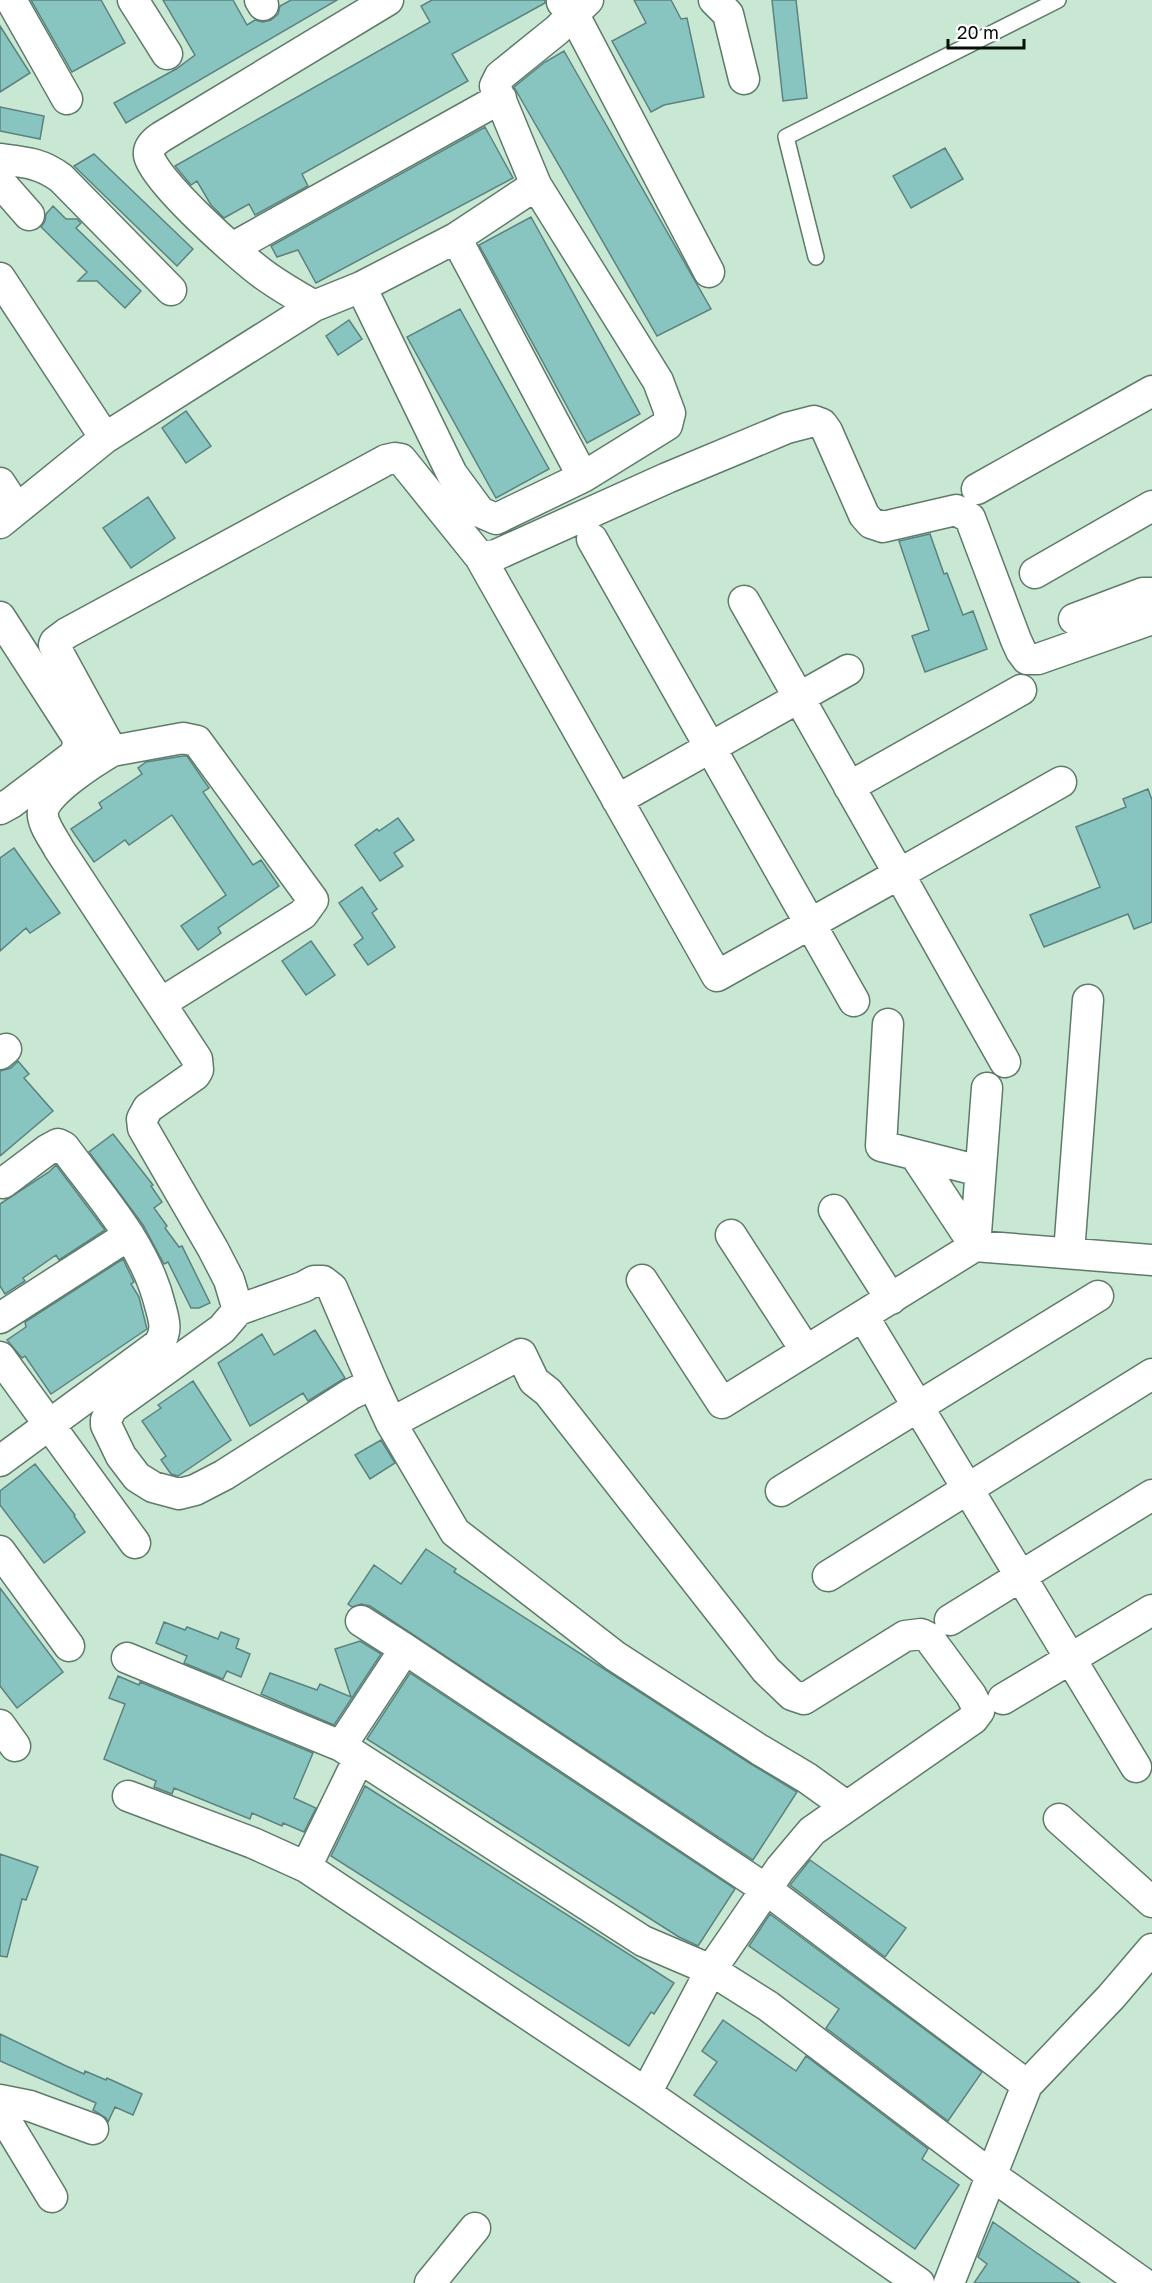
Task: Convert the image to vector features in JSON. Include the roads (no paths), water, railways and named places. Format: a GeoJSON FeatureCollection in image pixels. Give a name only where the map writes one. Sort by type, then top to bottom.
{"type":"FeatureCollection","features":[{"type":"Feature","properties":{"kind":"street"},"geometry":{"type":"LineString","coordinates":[[11,0],[68,99]]}},
{"type":"Feature","properties":{"kind":"street"},"geometry":{"type":"LineString","coordinates":[[133,0],[167,54]]}},
{"type":"Feature","properties":{"kind":"street"},"geometry":{"type":"LineString","coordinates":[[314,306],[263,274],[232,248],[160,178],[149,157],[150,147],[161,137],[388,0]]}},
{"type":"Feature","properties":{"kind":"street"},"geometry":{"type":"LineString","coordinates":[[361,287],[452,474],[480,512],[496,519],[583,477],[667,425],[670,413],[668,402],[650,366],[536,185],[495,86],[500,76],[574,5],[709,272]]}},
{"type":"Feature","properties":{"kind":"street"},"geometry":{"type":"LineString","coordinates":[[728,5],[744,79]]}},
{"type":"Feature","properties":{"kind":"street"},"geometry":{"type":"LineString","coordinates":[[232,248],[501,98]]}},
{"type":"Feature","properties":{"kind":"street"},"geometry":{"type":"LineString","coordinates":[[0,159],[38,164],[48,168],[61,178],[171,290]]}},
{"type":"Feature","properties":{"kind":"street"},"geometry":{"type":"LineString","coordinates":[[0,182],[28,215]]}},
{"type":"Feature","properties":{"kind":"street"},"geometry":{"type":"LineString","coordinates":[[0,483],[8,516],[105,438],[314,306],[361,287],[456,238],[536,185]]}},
{"type":"Feature","properties":{"kind":"street"},"geometry":{"type":"LineString","coordinates":[[456,238],[583,477]]}},
{"type":"Feature","properties":{"kind":"street"},"geometry":{"type":"LineString","coordinates":[[0,278],[105,438]]}},
{"type":"Feature","properties":{"kind":"street"},"geometry":{"type":"LineString","coordinates":[[977,489],[1152,391]]}},
{"type":"Feature","properties":{"kind":"street"},"geometry":{"type":"LineString","coordinates":[[480,557],[496,555],[667,478],[787,428],[814,421],[822,424],[827,431],[864,515],[871,523],[883,527],[956,510],[970,518],[1018,646],[1027,658],[1038,659],[1152,618]]}},
{"type":"Feature","properties":{"kind":"street"},"geometry":{"type":"LineString","coordinates":[[112,751],[54,645],[55,642],[67,633],[372,466],[395,458],[401,459],[480,557],[717,976],[1062,782]]}},
{"type":"Feature","properties":{"kind":"street"},"geometry":{"type":"LineString","coordinates":[[1035,573],[1152,506]]}},
{"type":"Feature","properties":{"kind":"street"},"geometry":{"type":"LineString","coordinates":[[592,540],[854,1001]]}},
{"type":"Feature","properties":{"kind":"street"},"geometry":{"type":"LineString","coordinates":[[1074,619],[1143,593],[1152,593]]}},
{"type":"Feature","properties":{"kind":"street"},"geometry":{"type":"LineString","coordinates":[[744,601],[1005,1062]]}},
{"type":"Feature","properties":{"kind":"street"},"geometry":{"type":"LineString","coordinates":[[0,617],[76,735],[78,742],[78,748],[73,756],[0,809]]}},
{"type":"Feature","properties":{"kind":"street"},"geometry":{"type":"LineString","coordinates":[[617,800],[848,670]]}},
{"type":"Feature","properties":{"kind":"street"},"geometry":{"type":"LineString","coordinates":[[849,787],[1021,690]]}},
{"type":"Feature","properties":{"kind":"street"},"geometry":{"type":"LineString","coordinates":[[161,1003],[303,914],[313,900],[197,741],[183,738],[112,751],[52,795],[46,802],[43,819],[59,849],[197,1059],[198,1070],[195,1075],[148,1108],[142,1119],[143,1128],[213,1249],[228,1280],[238,1310]]}},
{"type":"Feature","properties":{"kind":"street"},"geometry":{"type":"LineString","coordinates":[[1069,1253],[1088,1000]]}},
{"type":"Feature","properties":{"kind":"street"},"geometry":{"type":"LineString","coordinates":[[888,1024],[881,1146],[980,1172]]}},
{"type":"Feature","properties":{"kind":"street"},"geometry":{"type":"LineString","coordinates":[[975,1246],[987,1088]]}},
{"type":"Feature","properties":{"kind":"street"},"geometry":{"type":"LineString","coordinates":[[0,1461],[159,1344],[165,1335],[154,1281],[129,1235],[64,1147],[58,1144],[46,1150],[1,1183]]}},
{"type":"Feature","properties":{"kind":"street"},"geometry":{"type":"LineString","coordinates":[[915,1155],[975,1246]]}},
{"type":"Feature","properties":{"kind":"street"},"geometry":{"type":"LineString","coordinates":[[834,1210],[891,1299]]}},
{"type":"Feature","properties":{"kind":"street"},"geometry":{"type":"LineString","coordinates":[[0,1318],[129,1235]]}},
{"type":"Feature","properties":{"kind":"street"},"geometry":{"type":"LineString","coordinates":[[732,1236],[806,1351]]}},
{"type":"Feature","properties":{"kind":"street"},"geometry":{"type":"LineString","coordinates":[[642,1280],[722,1403],[975,1246],[1152,1260]]}},
{"type":"Feature","properties":{"kind":"street"},"geometry":{"type":"LineString","coordinates":[[373,1384],[351,1394],[224,1475],[195,1490],[178,1494],[153,1487],[137,1477],[121,1456],[106,1425],[112,1408],[222,1329],[238,1310],[314,1281],[323,1281],[332,1288],[391,1423],[455,1532],[615,1656],[807,1778],[846,1806]]}},
{"type":"Feature","properties":{"kind":"street"},"geometry":{"type":"LineString","coordinates":[[781,1491],[1098,1296]]}},
{"type":"Feature","properties":{"kind":"street"},"geometry":{"type":"LineString","coordinates":[[863,1316],[1136,1767]]}},
{"type":"Feature","properties":{"kind":"street"},"geometry":{"type":"LineString","coordinates":[[391,1423],[521,1354],[534,1381],[548,1392],[766,1671],[792,1695],[804,1700],[905,1636],[921,1634],[929,1638],[971,1695],[979,1711],[973,1719],[812,1831],[780,1869],[711,1970],[646,2093]]}},
{"type":"Feature","properties":{"kind":"street"},"geometry":{"type":"LineString","coordinates":[[0,1358],[135,1543]]}},
{"type":"Feature","properties":{"kind":"street"},"geometry":{"type":"LineString","coordinates":[[828,1576],[1152,1374]]}},
{"type":"Feature","properties":{"kind":"street"},"geometry":{"type":"LineString","coordinates":[[950,1620],[1152,1495]]}},
{"type":"Feature","properties":{"kind":"street"},"geometry":{"type":"LineString","coordinates":[[0,1551],[69,1646]]}},
{"type":"Feature","properties":{"kind":"street"},"geometry":{"type":"LineString","coordinates":[[1003,1699],[1152,1610]]}},
{"type":"Feature","properties":{"kind":"street"},"geometry":{"type":"LineString","coordinates":[[361,1621],[767,1890],[1028,2085]]}},
{"type":"Feature","properties":{"kind":"street"},"geometry":{"type":"LineString","coordinates":[[306,1867],[350,1752],[405,1649]]}},
{"type":"Feature","properties":{"kind":"street"},"geometry":{"type":"LineString","coordinates":[[127,1658],[350,1752],[643,1941],[711,1970],[768,2006],[991,2175],[1143,2283]]}},
{"type":"Feature","properties":{"kind":"street"},"geometry":{"type":"LineString","coordinates":[[128,1796],[253,1843],[306,1867],[646,2093],[919,2283]]}},
{"type":"Feature","properties":{"kind":"street"},"geometry":{"type":"LineString","coordinates":[[1059,1820],[1152,1902]]}},
{"type":"Feature","properties":{"kind":"street"},"geometry":{"type":"LineString","coordinates":[[949,2283],[1028,2085],[1111,1997],[1152,1948]]}},
{"type":"Feature","properties":{"kind":"street"},"geometry":{"type":"LineString","coordinates":[[0,2100],[30,2106],[93,2129]]}},
{"type":"Feature","properties":{"kind":"street"},"geometry":{"type":"LineString","coordinates":[[0,2111],[52,2197]]}},
{"type":"Feature","properties":{"kind":"street"},"geometry":{"type":"LineString","coordinates":[[430,2283],[475,2228]]}},
{"type":"Feature","properties":{"kind":"lane"},"geometry":{"type":"LineString","coordinates":[[816,257],[786,137],[1058,0]]}}]}
